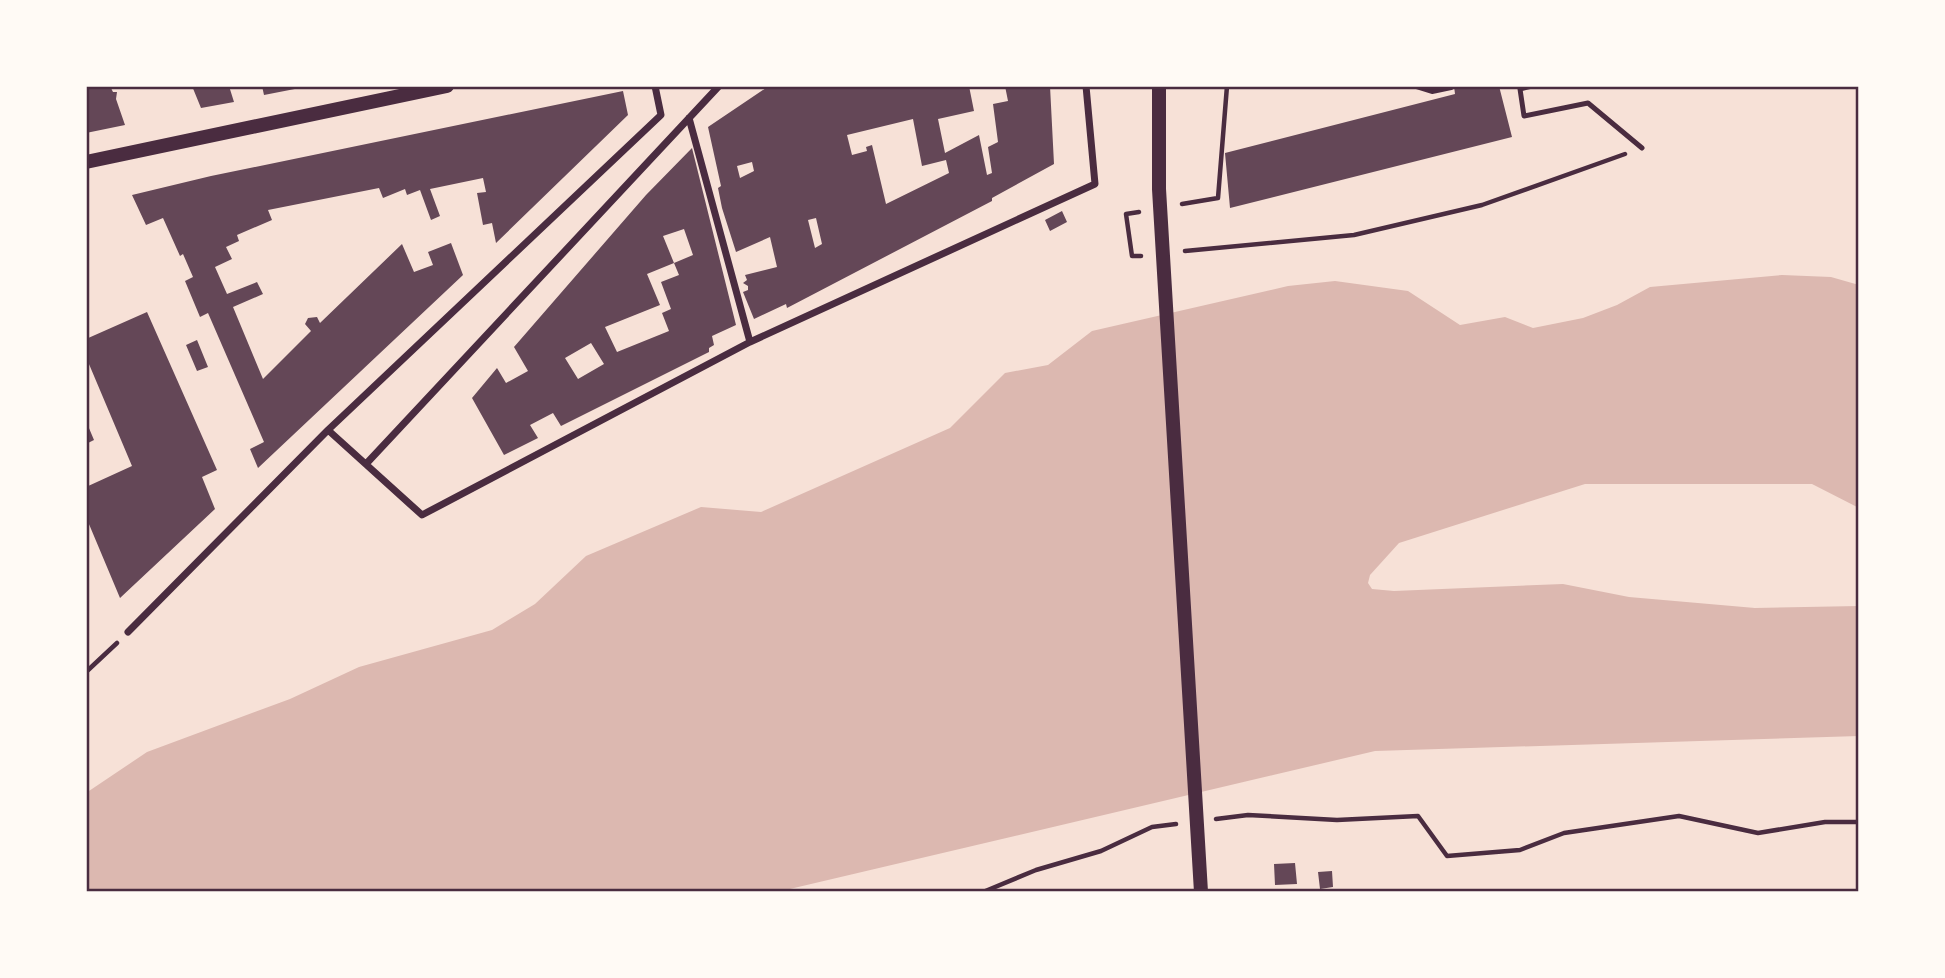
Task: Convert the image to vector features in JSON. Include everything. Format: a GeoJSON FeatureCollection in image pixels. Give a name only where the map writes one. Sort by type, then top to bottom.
{"type":"FeatureCollection","features":[{"type":"Feature","properties":{"kind":"main road"},"geometry":{"type":"LineString","coordinates":[[86,162],[447,86]]}},
{"type":"Feature","properties":{"kind":"main road"},"geometry":{"type":"LineString","coordinates":[[1156,88],[1159,189],[1201,892]]}},
{"type":"Feature","properties":{"kind":"street"},"geometry":{"type":"LineString","coordinates":[[128,632],[328,430],[661,116],[655,86]]}},
{"type":"Feature","properties":{"kind":"street"},"geometry":{"type":"LineString","coordinates":[[366,464],[719,86]]}},
{"type":"Feature","properties":{"kind":"street"},"geometry":{"type":"LineString","coordinates":[[328,430],[422,514],[750,342],[1095,184],[1086,86]]}},
{"type":"Feature","properties":{"kind":"street"},"geometry":{"type":"LineString","coordinates":[[1416,86],[1432,91],[1451,87]]}},
{"type":"Feature","properties":{"kind":"street"},"geometry":{"type":"LineString","coordinates":[[689,118],[750,342]]}},
{"type":"Feature","properties":{"kind":"lane"},"geometry":{"type":"LineString","coordinates":[[1532,86],[1520,89],[1524,116],[1588,103],[1642,148]]}},
{"type":"Feature","properties":{"kind":"path"},"geometry":{"type":"LineString","coordinates":[[1179,205],[1218,198],[1227,86]]}},
{"type":"Feature","properties":{"kind":"path"},"geometry":{"type":"LineString","coordinates":[[1174,252],[1354,235],[1482,205],[1642,148]]}},
{"type":"Feature","properties":{"kind":"path"},"geometry":{"type":"LineString","coordinates":[[1146,255],[1132,257],[1126,214],[1152,209]]}},
{"type":"Feature","properties":{"kind":"path"},"geometry":{"type":"LineString","coordinates":[[86,672],[128,632]]}},
{"type":"Feature","properties":{"kind":"path"},"geometry":{"type":"LineString","coordinates":[[1207,820],[1248,815],[1337,820],[1418,816],[1447,856],[1520,850],[1564,833],[1679,816],[1758,833],[1825,821],[1859,822]]}},
{"type":"Feature","properties":{"kind":"path"},"geometry":{"type":"LineString","coordinates":[[983,892],[1036,870],[1101,851],[1152,827],[1180,824]]}},
{"type":"Feature","properties":{"kind":"shaded area"},"geometry":{"type":"Polygon","coordinates":[[[1782,275],[1831,277],[1859,285],[1859,508],[1812,484],[1585,484],[1399,543],[1370,575],[1368,583],[1372,589],[1394,591],[1563,584],[1629,597],[1755,608],[1859,606],[1859,736],[1375,751],[777,892],[86,892],[86,793],[147,752],[290,699],[359,667],[492,630],[535,604],[586,556],[701,507],[761,512],[950,428],[1005,373],[1048,365],[1092,331],[1288,286],[1335,281],[1408,291],[1460,325],[1505,317],[1533,328],[1583,318],[1617,305],[1650,287],[1782,275]]]}},
{"type":"Feature","properties":{"kind":"building"},"geometry":{"type":"Polygon","coordinates":[[[86,86],[110,86],[113,92],[117,92],[116,99],[125,125],[86,133],[86,86]]]}},
{"type":"Feature","properties":{"kind":"building"},"geometry":{"type":"Polygon","coordinates":[[[192,86],[229,86],[234,102],[201,108],[192,86]]]}},
{"type":"Feature","properties":{"kind":"building"},"geometry":{"type":"Polygon","coordinates":[[[262,86],[305,86],[305,87],[264,95],[262,86]]]}},
{"type":"Feature","properties":{"kind":"building"},"geometry":{"type":"Polygon","coordinates":[[[769,86],[969,86],[974,111],[938,119],[945,153],[979,135],[987,175],[992,173],[988,147],[998,142],[993,104],[1008,101],[1005,86],[1050,86],[1054,164],[992,198],[992,201],[787,308],[786,304],[754,319],[743,292],[748,290],[748,286],[743,283],[747,280],[745,275],[777,267],[770,237],[736,252],[722,208],[718,188],[721,186],[708,127],[769,86]],[[913,119],[847,135],[852,155],[867,151],[866,147],[872,145],[886,204],[949,173],[946,160],[922,166],[913,119]],[[752,162],[737,166],[740,178],[754,171],[752,162]],[[816,218],[808,220],[815,248],[822,244],[816,218]]]}},
{"type":"Feature","properties":{"kind":"building"},"geometry":{"type":"Polygon","coordinates":[[[1454,86],[1499,86],[1512,137],[1230,208],[1225,153],[1455,94],[1454,86]]]}},
{"type":"Feature","properties":{"kind":"building"},"geometry":{"type":"Polygon","coordinates":[[[623,91],[628,115],[496,243],[492,223],[483,225],[477,193],[486,192],[483,178],[430,189],[440,216],[431,220],[420,190],[407,195],[405,189],[383,198],[379,188],[268,210],[272,220],[237,235],[239,241],[226,247],[232,259],[215,267],[227,294],[257,282],[263,294],[233,307],[263,379],[311,331],[305,324],[308,318],[317,317],[320,323],[402,244],[414,272],[433,265],[428,252],[451,243],[463,275],[258,468],[250,449],[264,442],[208,313],[200,317],[185,281],[193,277],[183,254],[180,256],[163,218],[146,225],[132,195],[211,176],[623,91]]]}},
{"type":"Feature","properties":{"kind":"building"},"geometry":{"type":"Polygon","coordinates":[[[692,148],[736,325],[712,336],[714,345],[709,348],[709,352],[561,426],[553,413],[530,425],[538,438],[504,455],[472,398],[497,368],[506,383],[528,371],[514,347],[646,195],[692,148]],[[684,229],[663,236],[674,263],[693,255],[684,229]],[[674,263],[647,274],[660,305],[605,327],[617,352],[669,331],[662,313],[671,309],[661,282],[679,275],[674,263]],[[591,343],[565,358],[578,379],[604,364],[591,343]]]}},
{"type":"Feature","properties":{"kind":"building"},"geometry":{"type":"Polygon","coordinates":[[[1062,211],[1067,222],[1050,231],[1045,220],[1062,211]]]}},
{"type":"Feature","properties":{"kind":"building"},"geometry":{"type":"Polygon","coordinates":[[[147,312],[217,470],[202,477],[215,509],[120,598],[86,517],[86,487],[132,466],[86,357],[86,339],[147,312]]]}},
{"type":"Feature","properties":{"kind":"building"},"geometry":{"type":"Polygon","coordinates":[[[197,340],[208,367],[197,371],[186,345],[197,340]]]}},
{"type":"Feature","properties":{"kind":"building"},"geometry":{"type":"Polygon","coordinates":[[[86,421],[94,440],[86,444],[86,421]]]}},
{"type":"Feature","properties":{"kind":"building"},"geometry":{"type":"Polygon","coordinates":[[[1295,863],[1297,884],[1275,885],[1274,864],[1295,863]]]}},
{"type":"Feature","properties":{"kind":"building"},"geometry":{"type":"Polygon","coordinates":[[[1332,871],[1333,887],[1320,889],[1318,872],[1332,871]]]}}]}
